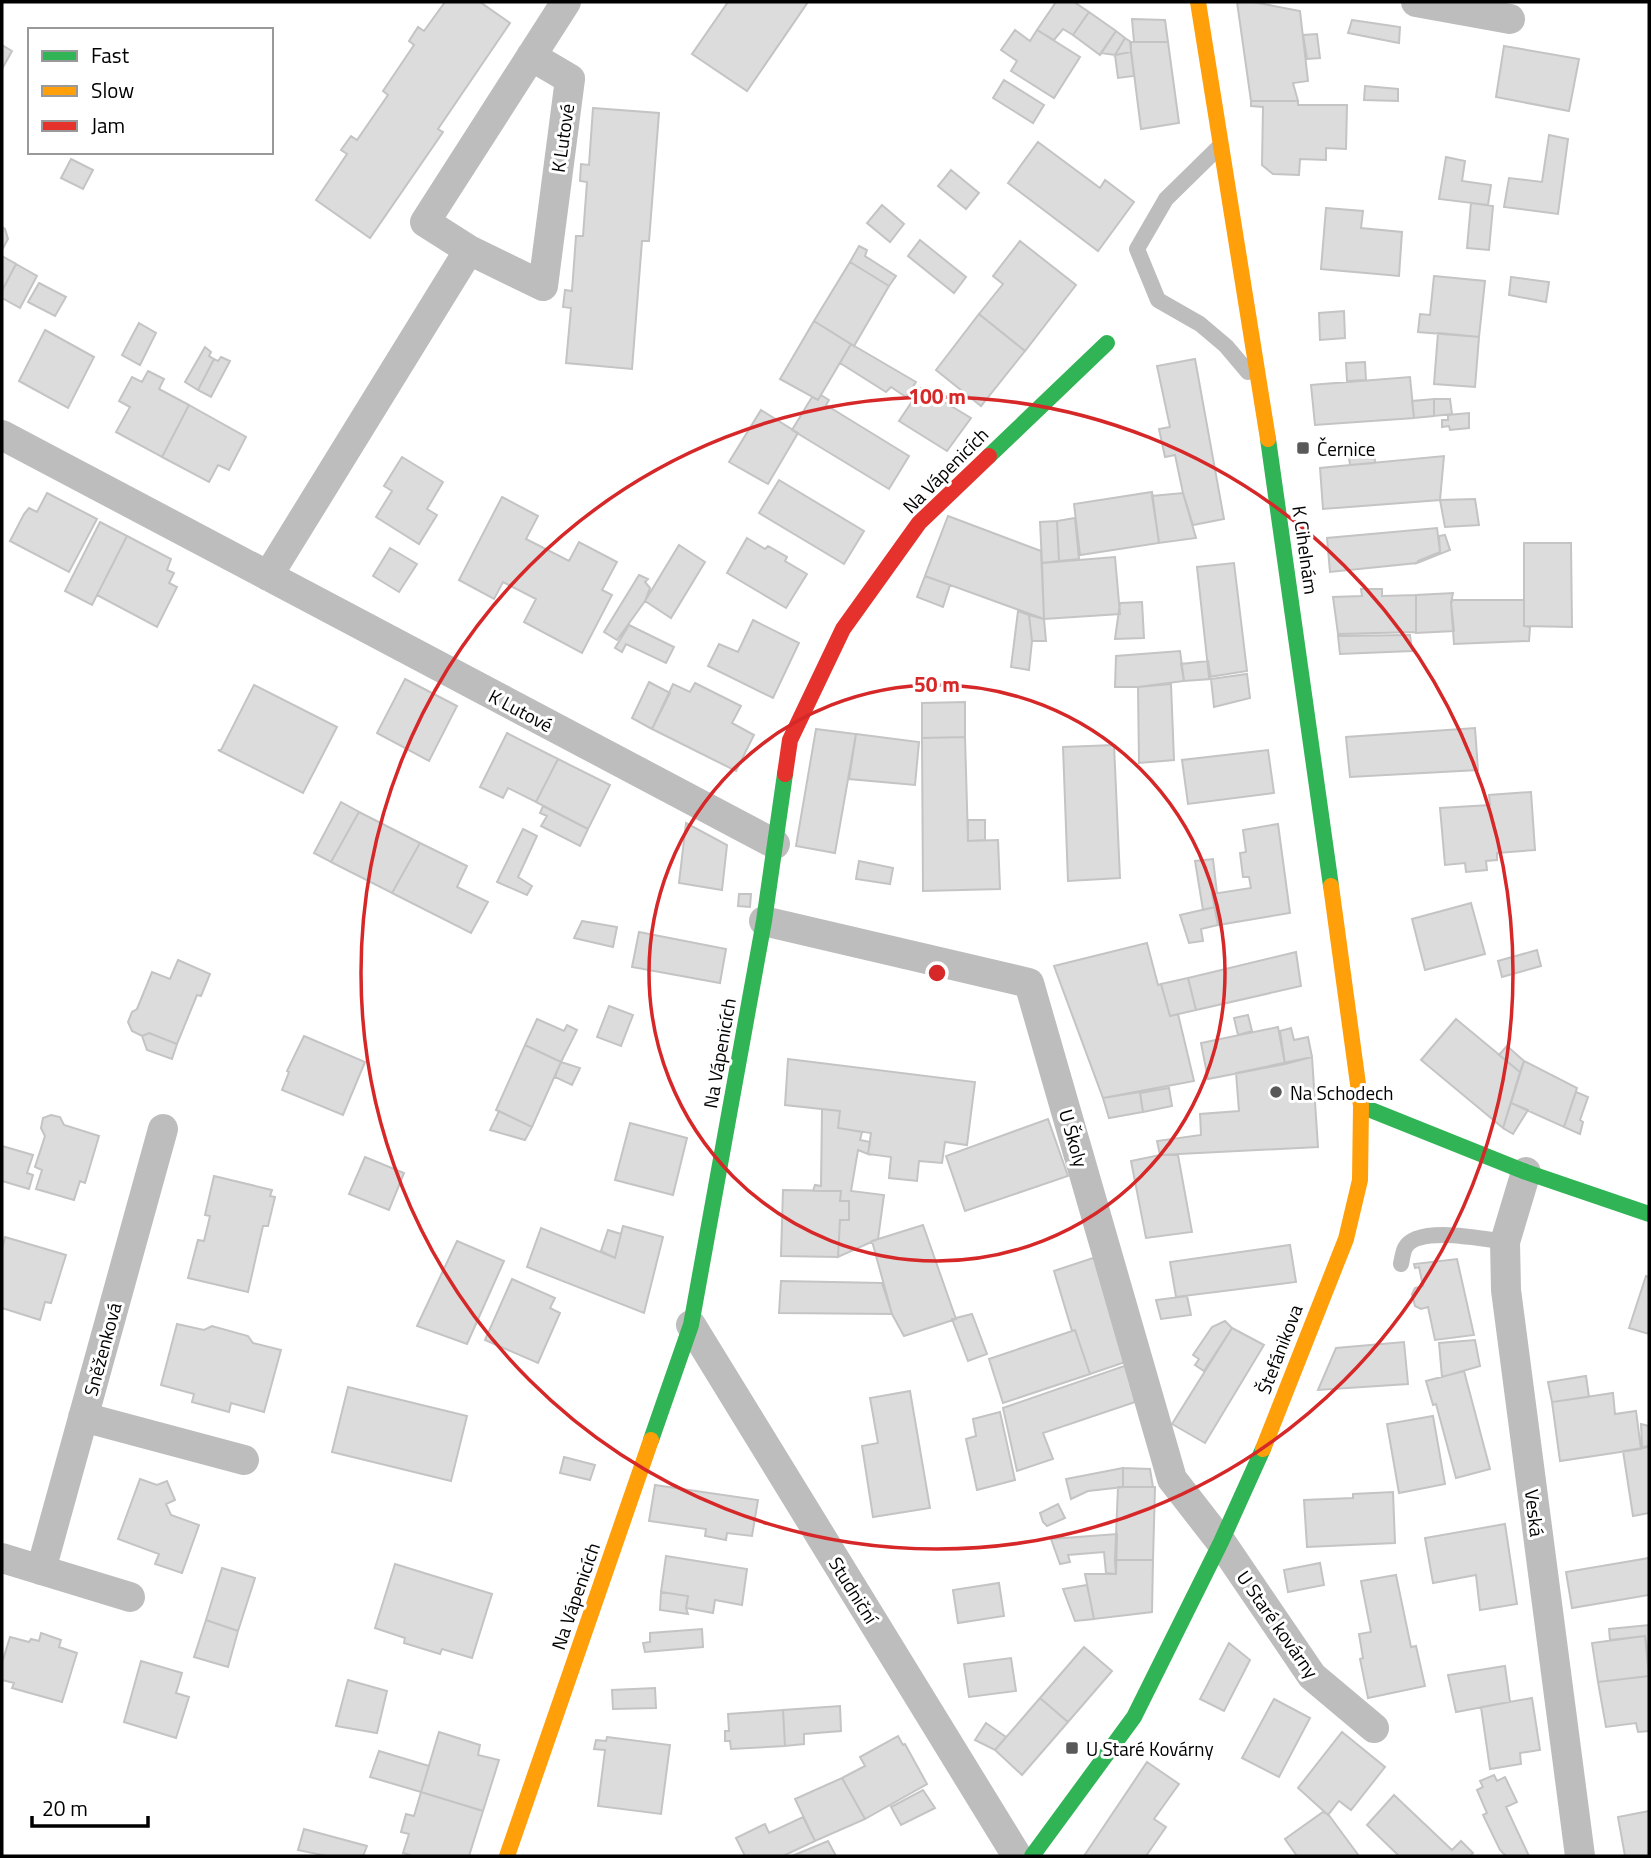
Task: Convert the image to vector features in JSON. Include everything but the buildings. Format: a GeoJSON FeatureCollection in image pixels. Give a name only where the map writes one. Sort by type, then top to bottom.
{"type":"FeatureCollection","features":[{"type":"Feature","properties":{"kind":"street","name":"K Lutové"},"geometry":{"type":"LineString","coordinates":[[531,56],[570,79],[542,286],[469,250],[425,222],[531,56],[566,2]]}},
{"type":"Feature","properties":{"kind":"street","name":"K Cihelnám"},"geometry":{"type":"LineString","coordinates":[[1198,2],[1312,741],[1361,1106]]}},
{"type":"Feature","properties":{"kind":"street"},"geometry":{"type":"LineString","coordinates":[[1416,2],[1510,19]]}},
{"type":"Feature","properties":{"kind":"street"},"geometry":{"type":"LineString","coordinates":[[268,576],[469,250]]}},
{"type":"Feature","properties":{"kind":"street","name":"Na Vápenicích"},"geometry":{"type":"LineString","coordinates":[[506,1856],[691,1325],[764,921],[790,740],[843,629],[919,523],[1107,343]]}},
{"type":"Feature","properties":{"kind":"street","name":"K Lutové"},"geometry":{"type":"LineString","coordinates":[[2,435],[775,844]]}},
{"type":"Feature","properties":{"kind":"street","name":"U Školy"},"geometry":{"type":"LineString","coordinates":[[764,921],[1029,982],[1172,1479],[1221,1542]]}},
{"type":"Feature","properties":{"kind":"street"},"geometry":{"type":"LineString","coordinates":[[1361,1106],[1525,1172],[1649,1214]]}},
{"type":"Feature","properties":{"kind":"street","name":"Štefánikova"},"geometry":{"type":"LineString","coordinates":[[1032,1856],[1134,1717],[1259,1460],[1346,1239],[1360,1180],[1361,1106]]}},
{"type":"Feature","properties":{"kind":"street","name":"Sněženková"},"geometry":{"type":"LineString","coordinates":[[41,1570],[163,1129]]}},
{"type":"Feature","properties":{"kind":"street","name":"Veská"},"geometry":{"type":"LineString","coordinates":[[1525,1172],[1505,1242],[1506,1290],[1580,1856]]}},
{"type":"Feature","properties":{"kind":"street","name":"Studniční"},"geometry":{"type":"LineString","coordinates":[[691,1325],[1017,1856]]}},
{"type":"Feature","properties":{"kind":"street"},"geometry":{"type":"LineString","coordinates":[[83,1418],[244,1460]]}},
{"type":"Feature","properties":{"kind":"street","name":"U Staré kovárny"},"geometry":{"type":"LineString","coordinates":[[1221,1542],[1312,1676],[1374,1728]]}},
{"type":"Feature","properties":{"kind":"street"},"geometry":{"type":"LineString","coordinates":[[2,1558],[130,1597]]}},
{"type":"Feature","properties":{"kind":"lane"},"geometry":{"type":"LineString","coordinates":[[1221,145],[1166,199],[1137,249],[1158,299],[1200,324],[1226,346],[1259,385]]}},
{"type":"Feature","properties":{"kind":"lane"},"geometry":{"type":"LineString","coordinates":[[1401,1264],[1405,1246],[1419,1236],[1505,1242]]}},
{"type":"Feature","properties":{"kind":"traffic: fast"},"geometry":{"type":"LineString","coordinates":[[989,456],[1107,343]]}},
{"type":"Feature","properties":{"kind":"traffic: fast"},"geometry":{"type":"LineString","coordinates":[[1268,439],[1331,886]]}},
{"type":"Feature","properties":{"kind":"traffic: fast"},"geometry":{"type":"LineString","coordinates":[[651,1440],[691,1325],[764,921],[785,774]]}},
{"type":"Feature","properties":{"kind":"traffic: fast"},"geometry":{"type":"LineString","coordinates":[[1361,1106],[1526,1172],[1649,1214]]}},
{"type":"Feature","properties":{"kind":"traffic: fast"},"geometry":{"type":"LineString","coordinates":[[1032,1856],[1134,1717],[1221,1542],[1263,1449]]}},
{"type":"Feature","properties":{"kind":"traffic: slow"},"geometry":{"type":"LineString","coordinates":[[1198,2],[1268,439]]}},
{"type":"Feature","properties":{"kind":"traffic: slow"},"geometry":{"type":"LineString","coordinates":[[1263,1449],[1346,1239],[1360,1180],[1361,1106],[1331,886]]}},
{"type":"Feature","properties":{"kind":"traffic: slow"},"geometry":{"type":"LineString","coordinates":[[507,1856],[651,1440]]}},
{"type":"Feature","properties":{"kind":"traffic: jam"},"geometry":{"type":"LineString","coordinates":[[785,774],[790,740],[843,629],[919,523],[989,456]]}},
{"type":"Feature","properties":{"kind":"place","name":"Černice"},"geometry":{"type":"Point","coordinates":[1303,448]}},
{"type":"Feature","properties":{"kind":"place","name":"Na Schodech"},"geometry":{"type":"Point","coordinates":[1276,1092]}},
{"type":"Feature","properties":{"kind":"place","name":"U Staré Kovárny"},"geometry":{"type":"Point","coordinates":[1072,1748]}}]}
